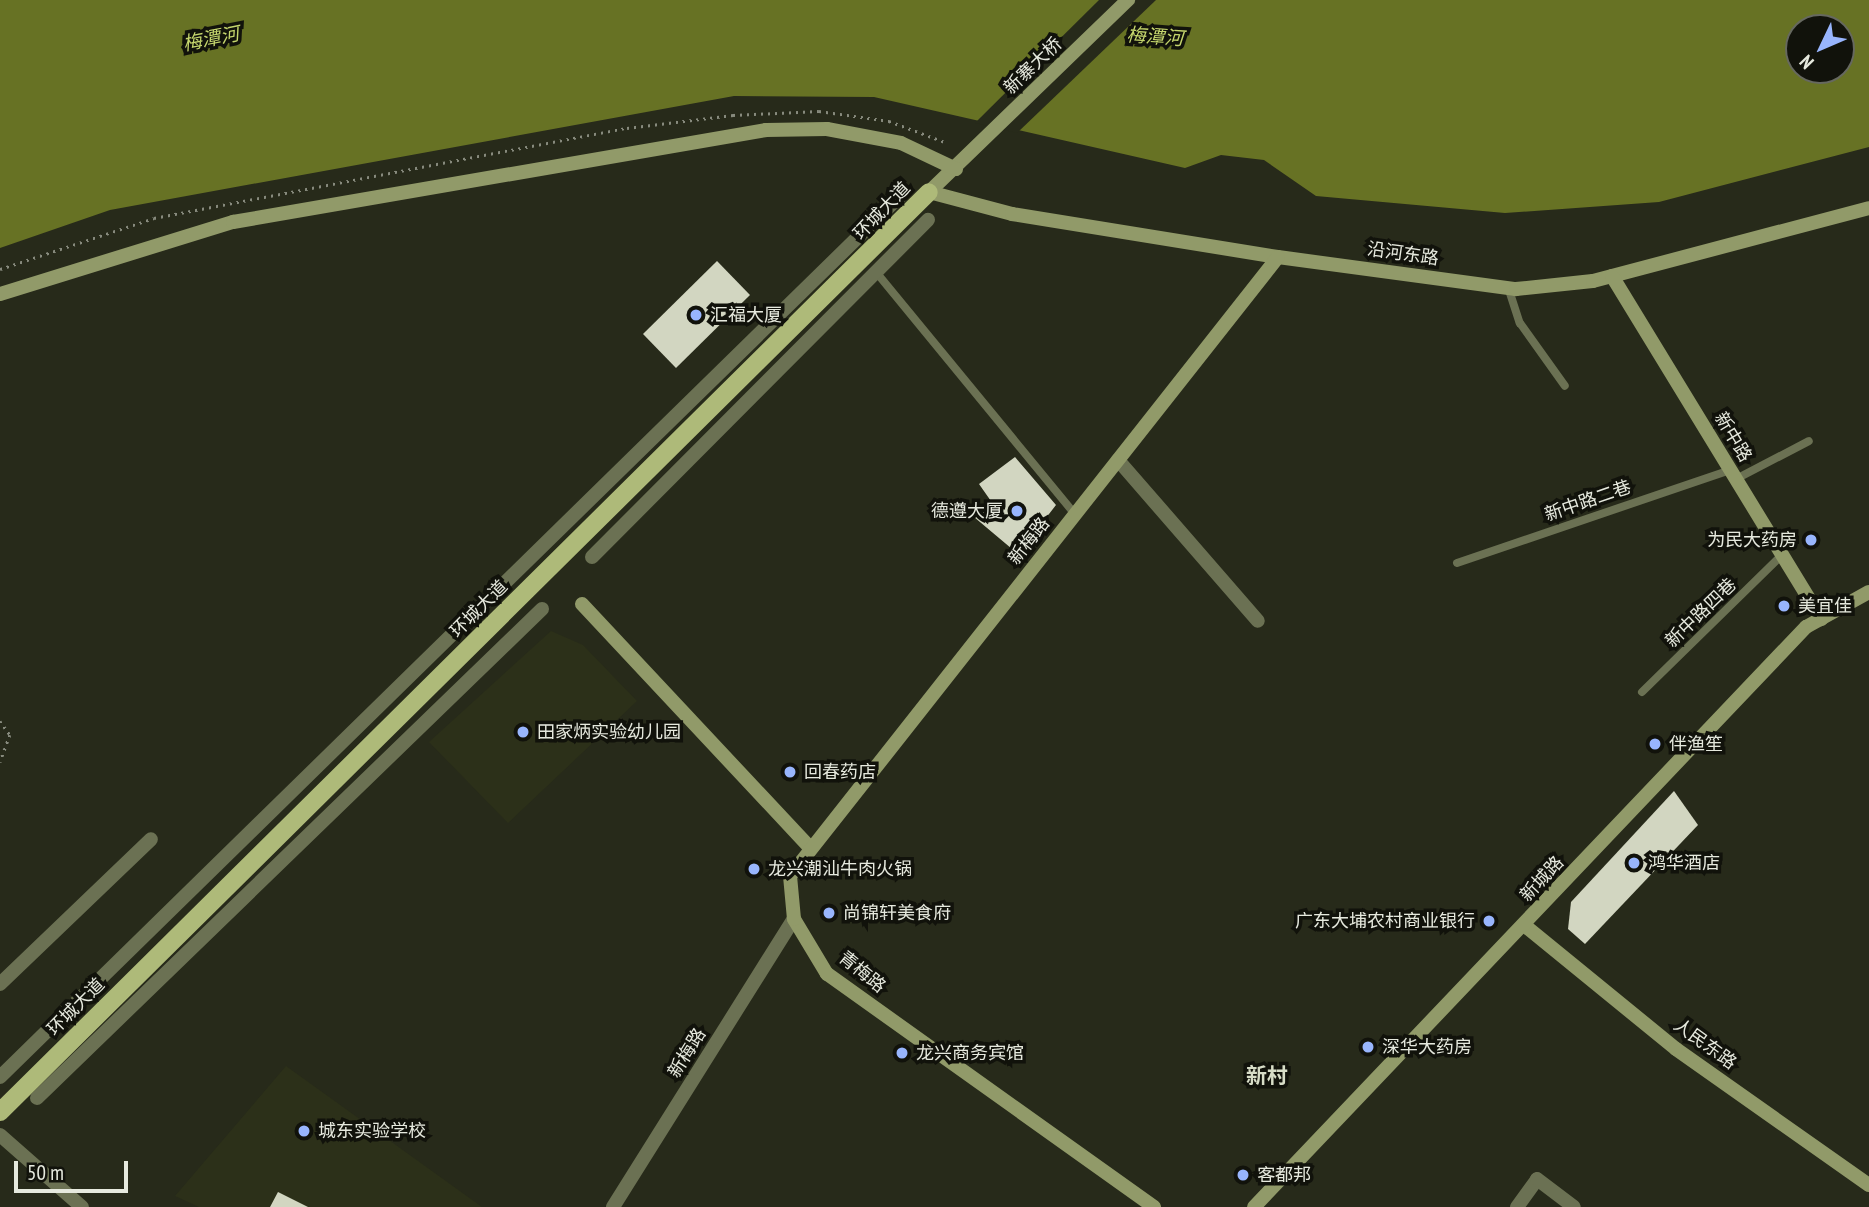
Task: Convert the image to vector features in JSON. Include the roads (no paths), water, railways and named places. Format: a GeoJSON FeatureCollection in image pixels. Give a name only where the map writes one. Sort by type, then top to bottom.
{"type":"FeatureCollection","features":[{"type":"Feature","properties":{"kind":"main road","name":"新寨大桥"},"geometry":{"type":"LineString","coordinates":[[929,192],[1128,0]]}},
{"type":"Feature","properties":{"kind":"main road"},"geometry":{"type":"LineString","coordinates":[[0,294],[233,222],[766,130],[827,129],[901,144],[960,164]]}},
{"type":"Feature","properties":{"kind":"main road","name":"沿河东路"},"geometry":{"type":"LineString","coordinates":[[929,192],[1012,215],[1278,257],[1508,287],[1612,276],[1869,208]]}},
{"type":"Feature","properties":{"kind":"main road","name":"环城大道"},"geometry":{"type":"LineString","coordinates":[[0,1098],[914,196],[929,192]]}},
{"type":"Feature","properties":{"kind":"main road","name":"环城大道"},"geometry":{"type":"LineString","coordinates":[[0,1111],[929,192]]}},
{"type":"Feature","properties":{"kind":"main road","name":"新梅路"},"geometry":{"type":"LineString","coordinates":[[811,849],[1278,257]]}},
{"type":"Feature","properties":{"kind":"main road","name":"新中路"},"geometry":{"type":"LineString","coordinates":[[1612,276],[1821,619]]}},
{"type":"Feature","properties":{"kind":"main road","name":"新城路"},"geometry":{"type":"LineString","coordinates":[[1254,1207],[1806,627],[1869,592]]}},
{"type":"Feature","properties":{"kind":"main road"},"geometry":{"type":"LineString","coordinates":[[582,604],[811,849]]}},
{"type":"Feature","properties":{"kind":"main road","name":"青梅路"},"geometry":{"type":"LineString","coordinates":[[811,849],[790,876],[794,919],[828,974],[1154,1207]]}},
{"type":"Feature","properties":{"kind":"main road","name":"人民东路"},"geometry":{"type":"LineString","coordinates":[[1524,925],[1676,1049],[1869,1185]]}},
{"type":"Feature","properties":{"kind":"street"},"geometry":{"type":"LineString","coordinates":[[0,1077],[900,196]]}},
{"type":"Feature","properties":{"kind":"street"},"geometry":{"type":"LineString","coordinates":[[593,557],[928,220]]}},
{"type":"Feature","properties":{"kind":"street"},"geometry":{"type":"LineString","coordinates":[[1118,460],[1258,621]]}},
{"type":"Feature","properties":{"kind":"street"},"geometry":{"type":"LineString","coordinates":[[37,1098],[542,609]]}},
{"type":"Feature","properties":{"kind":"street"},"geometry":{"type":"LineString","coordinates":[[0,984],[151,839]]}},
{"type":"Feature","properties":{"kind":"street","name":"新梅路"},"geometry":{"type":"LineString","coordinates":[[613,1207],[794,919]]}},
{"type":"Feature","properties":{"kind":"street"},"geometry":{"type":"LineString","coordinates":[[0,1135],[82,1207]]}},
{"type":"Feature","properties":{"kind":"street"},"geometry":{"type":"LineString","coordinates":[[1517,1207],[1537,1178],[1574,1207]]}},
{"type":"Feature","properties":{"kind":"lane"},"geometry":{"type":"LineString","coordinates":[[876,272],[1075,514]]}},
{"type":"Feature","properties":{"kind":"lane"},"geometry":{"type":"LineString","coordinates":[[1508,287],[1520,323],[1565,386]]}},
{"type":"Feature","properties":{"kind":"lane","name":"新中路二巷"},"geometry":{"type":"LineString","coordinates":[[1457,563],[1733,475],[1809,441]]}},
{"type":"Feature","properties":{"kind":"lane","name":"新中路四巷"},"geometry":{"type":"LineString","coordinates":[[1642,692],[1782,555]]}},
{"type":"Feature","properties":{"kind":"water","name":"梅潭河"},"geometry":{"type":"Polygon","coordinates":[[[0,0],[1869,0],[1869,147],[1659,202],[1505,213],[1316,196],[1264,160],[1221,155],[1185,168],[874,97],[734,96],[110,210],[0,248],[0,0]]]}},
{"type":"Feature","properties":{"kind":"place","name":"汇福大厦"},"geometry":{"type":"Point","coordinates":[696,315]}},
{"type":"Feature","properties":{"kind":"place","name":"德遵大厦"},"geometry":{"type":"Point","coordinates":[1017,511]}},
{"type":"Feature","properties":{"kind":"place","name":"为民大药房"},"geometry":{"type":"Point","coordinates":[1811,540]}},
{"type":"Feature","properties":{"kind":"place","name":"美宜佳"},"geometry":{"type":"Point","coordinates":[1784,606]}},
{"type":"Feature","properties":{"kind":"place","name":"田家炳实验幼儿园"},"geometry":{"type":"Point","coordinates":[523,732]}},
{"type":"Feature","properties":{"kind":"place","name":"伴渔笙"},"geometry":{"type":"Point","coordinates":[1655,744]}},
{"type":"Feature","properties":{"kind":"place","name":"回春药店"},"geometry":{"type":"Point","coordinates":[790,772]}},
{"type":"Feature","properties":{"kind":"place","name":"鸿华酒店"},"geometry":{"type":"Point","coordinates":[1634,863]}},
{"type":"Feature","properties":{"kind":"place","name":"龙兴潮汕牛肉火锅"},"geometry":{"type":"Point","coordinates":[754,869]}},
{"type":"Feature","properties":{"kind":"place","name":"尚锦轩美食府"},"geometry":{"type":"Point","coordinates":[829,913]}},
{"type":"Feature","properties":{"kind":"place","name":"广东大埔农村商业银行"},"geometry":{"type":"Point","coordinates":[1489,921]}},
{"type":"Feature","properties":{"kind":"place","name":"深华大药房"},"geometry":{"type":"Point","coordinates":[1368,1047]}},
{"type":"Feature","properties":{"kind":"place","name":"龙兴商务宾馆"},"geometry":{"type":"Point","coordinates":[902,1053]}},
{"type":"Feature","properties":{"kind":"place","name":"城东实验学校"},"geometry":{"type":"Point","coordinates":[304,1131]}},
{"type":"Feature","properties":{"kind":"place","name":"客都邦"},"geometry":{"type":"Point","coordinates":[1243,1175]}},
{"type":"Feature","properties":{"kind":"district","name":"新村"},"geometry":{"type":"Point","coordinates":[1267,1076]}}]}
